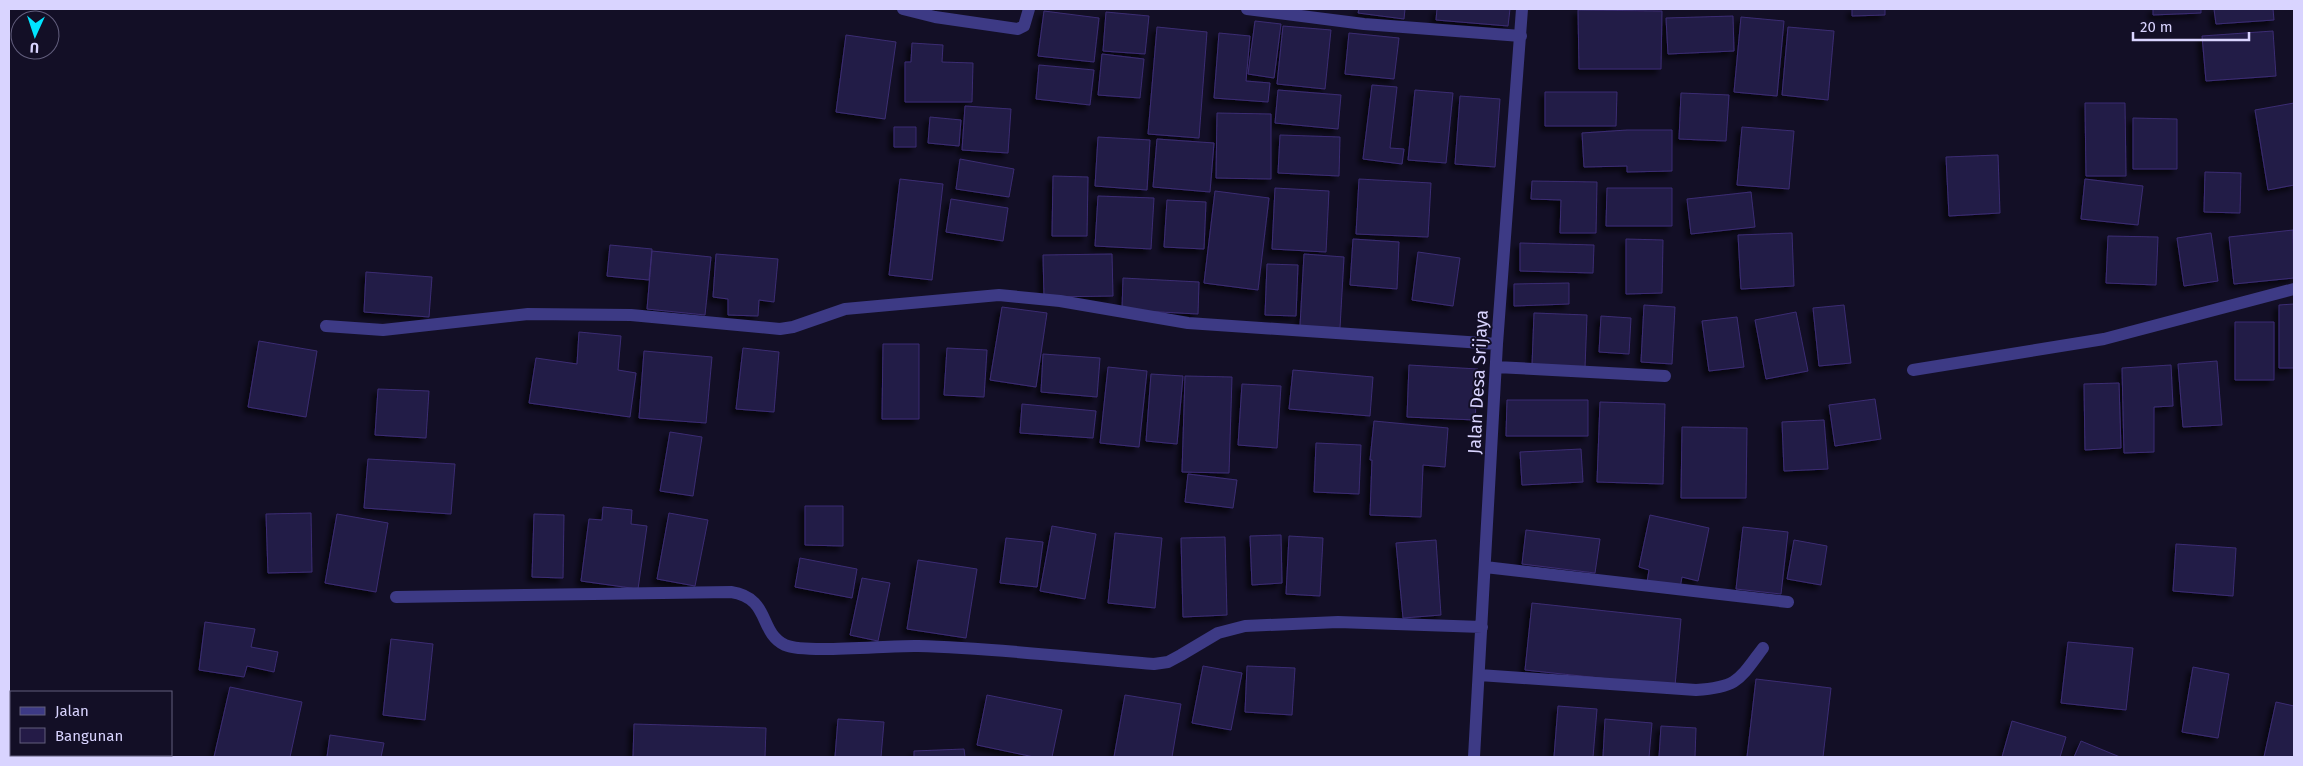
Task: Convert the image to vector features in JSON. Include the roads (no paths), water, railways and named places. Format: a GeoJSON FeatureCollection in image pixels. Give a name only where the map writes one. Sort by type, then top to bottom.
{"type":"FeatureCollection","features":[{"type":"Feature","properties":{"kind":"street"},"geometry":{"type":"LineString","coordinates":[[904,9],[935,17],[1018,29],[1024,26],[1029,9]]}},
{"type":"Feature","properties":{"kind":"street"},"geometry":{"type":"LineString","coordinates":[[1247,9],[1364,24],[1521,36]]}},
{"type":"Feature","properties":{"kind":"street","name":"Jalan Desa Srijaya"},"geometry":{"type":"LineString","coordinates":[[1474,757],[1497,344],[1522,9]]}},
{"type":"Feature","properties":{"kind":"street"},"geometry":{"type":"LineString","coordinates":[[1913,370],[2104,339],[2294,289]]}},
{"type":"Feature","properties":{"kind":"street"},"geometry":{"type":"LineString","coordinates":[[326,326],[383,330],[528,314],[631,315],[780,328],[794,327],[845,309],[999,296],[1060,301],[1188,323],[1497,344]]}},
{"type":"Feature","properties":{"kind":"street"},"geometry":{"type":"LineString","coordinates":[[1496,367],[1665,376]]}},
{"type":"Feature","properties":{"kind":"street"},"geometry":{"type":"LineString","coordinates":[[1485,567],[1788,602]]}},
{"type":"Feature","properties":{"kind":"street"},"geometry":{"type":"LineString","coordinates":[[396,597],[731,592],[743,594],[753,600],[772,633],[785,645],[810,648],[918,646],[1154,664],[1168,662],[1218,633],[1245,626],[1338,622],[1482,627]]}},
{"type":"Feature","properties":{"kind":"street"},"geometry":{"type":"LineString","coordinates":[[1479,675],[1696,690],[1722,688],[1733,684],[1741,677],[1763,648]]}}]}
